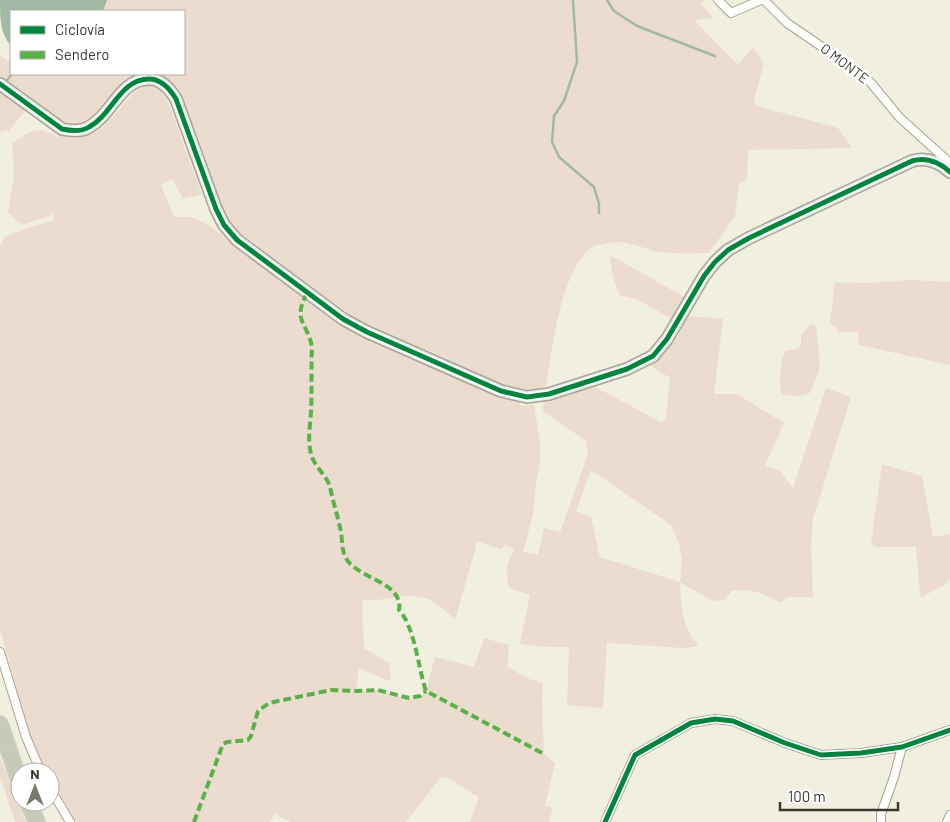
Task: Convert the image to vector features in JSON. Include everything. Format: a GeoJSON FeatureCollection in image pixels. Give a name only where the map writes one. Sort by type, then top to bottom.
{"type":"FeatureCollection","features":[{"type":"Feature","properties":{"kind":"highway"},"geometry":{"type":"LineString","coordinates":[[0,724],[13,762]]}},
{"type":"Feature","properties":{"kind":"street","name":"O MONTE"},"geometry":{"type":"LineString","coordinates":[[718,0],[731,13],[763,0],[787,23],[862,74],[872,83],[900,118],[950,163]]}},
{"type":"Feature","properties":{"kind":"street"},"geometry":{"type":"LineString","coordinates":[[0,84],[62,129],[70,131],[83,130],[97,122],[132,84],[147,79],[161,82],[176,99],[216,209],[236,240],[343,319],[367,332],[501,392],[527,397],[535,397],[561,390],[627,369],[645,361],[660,349],[704,276],[715,262],[728,250],[749,238],[907,163],[923,160],[939,164],[950,172]]}},
{"type":"Feature","properties":{"kind":"street"},"geometry":{"type":"LineString","coordinates":[[923,160],[928,145]]}},
{"type":"Feature","properties":{"kind":"street"},"geometry":{"type":"LineString","coordinates":[[0,652],[26,736],[37,762]]}},
{"type":"Feature","properties":{"kind":"street"},"geometry":{"type":"LineString","coordinates":[[605,822],[635,755],[691,723],[715,719],[733,721],[785,743],[821,755],[861,753],[902,747],[950,730]]}},
{"type":"Feature","properties":{"kind":"street"},"geometry":{"type":"LineString","coordinates":[[881,822],[881,814],[902,747]]}},
{"type":"Feature","properties":{"kind":"street"},"geometry":{"type":"LineString","coordinates":[[60,806],[70,822]]}},
{"type":"Feature","properties":{"kind":"street"},"geometry":{"type":"LineString","coordinates":[[947,822],[950,815]]}},
{"type":"Feature","properties":{"kind":"shaded area"},"geometry":{"type":"Polygon","coordinates":[[[0,0],[704,0],[701,4],[713,18],[694,20],[738,65],[753,47],[764,63],[754,100],[757,106],[838,128],[852,148],[748,150],[747,180],[739,184],[735,216],[709,253],[659,252],[620,242],[601,244],[589,249],[579,262],[564,295],[555,333],[546,387],[535,390],[520,389],[496,383],[348,315],[252,246],[232,226],[220,205],[178,89],[157,75],[185,75],[185,10],[10,10],[10,45],[5,36],[1,19],[0,0]]]}},
{"type":"Feature","properties":{"kind":"shaded area"},"geometry":{"type":"Polygon","coordinates":[[[0,0],[107,0],[103,10],[10,10],[10,45],[5,36],[1,19],[0,0]]]}},
{"type":"Feature","properties":{"kind":"shaded area"},"geometry":{"type":"Polygon","coordinates":[[[0,55],[10,62],[10,75],[141,75],[122,87],[89,120],[80,125],[60,123],[0,79],[0,55]]]}},
{"type":"Feature","properties":{"kind":"shaded area"},"geometry":{"type":"Polygon","coordinates":[[[145,85],[154,86],[164,95],[170,107],[202,195],[183,199],[172,179],[161,185],[174,217],[191,217],[209,225],[341,324],[395,352],[501,398],[520,401],[520,406],[534,405],[540,441],[540,463],[533,514],[523,552],[538,555],[544,528],[560,532],[588,454],[586,441],[543,411],[544,399],[592,385],[662,423],[666,419],[670,378],[649,365],[656,360],[672,338],[677,338],[687,316],[723,319],[714,394],[737,394],[784,423],[765,466],[779,470],[793,488],[826,388],[851,397],[813,519],[811,545],[813,597],[786,597],[782,603],[758,592],[739,590],[732,591],[724,600],[712,601],[680,582],[682,608],[686,624],[693,639],[699,646],[682,648],[607,643],[603,708],[567,705],[569,647],[520,644],[530,595],[509,588],[507,568],[514,550],[505,544],[501,549],[476,541],[476,547],[455,620],[436,603],[427,598],[407,596],[362,600],[364,648],[389,663],[391,678],[389,681],[359,668],[356,691],[378,690],[409,700],[420,696],[426,691],[435,657],[474,667],[484,638],[509,645],[508,667],[529,679],[543,683],[544,754],[555,763],[545,806],[553,808],[549,822],[470,822],[479,797],[450,780],[441,777],[406,822],[290,822],[275,814],[270,822],[76,822],[60,794],[60,762],[41,762],[32,745],[0,629],[0,244],[2,245],[4,237],[54,220],[52,211],[50,216],[22,225],[8,213],[14,175],[12,143],[30,132],[39,130],[59,138],[61,132],[85,135],[94,132],[109,121],[130,97],[145,85]],[[591,470],[576,511],[591,517],[600,557],[680,582],[682,559],[679,544],[671,525],[591,470]]]}},
{"type":"Feature","properties":{"kind":"shaded area"},"geometry":{"type":"Polygon","coordinates":[[[0,88],[26,110],[8,132],[7,130],[0,132],[0,88]]]}},
{"type":"Feature","properties":{"kind":"shaded area"},"geometry":{"type":"Polygon","coordinates":[[[610,255],[686,298],[673,320],[637,299],[619,295],[612,272],[610,255]]]}},
{"type":"Feature","properties":{"kind":"shaded area"},"geometry":{"type":"Polygon","coordinates":[[[911,280],[950,282],[950,365],[859,345],[858,331],[838,333],[836,327],[830,323],[835,282],[865,283],[911,280]]]}},
{"type":"Feature","properties":{"kind":"shaded area"},"geometry":{"type":"Polygon","coordinates":[[[811,325],[816,326],[820,367],[810,393],[798,396],[781,395],[780,378],[785,351],[798,349],[801,345],[801,334],[811,325]]]}},
{"type":"Feature","properties":{"kind":"shaded area"},"geometry":{"type":"Polygon","coordinates":[[[882,464],[922,476],[933,537],[950,534],[950,579],[944,585],[922,597],[920,594],[916,547],[876,547],[871,544],[882,464]]]}},
{"type":"Feature","properties":{"kind":"shaded area"},"geometry":{"type":"Polygon","coordinates":[[[0,757],[10,782],[10,807],[0,777],[0,757]]]}},
{"type":"Feature","properties":{"kind":"shaded area"},"geometry":{"type":"Polygon","coordinates":[[[12,812],[22,812],[26,822],[15,822],[12,812]]]}},
{"type":"Feature","properties":{"kind":"waterway"},"geometry":{"type":"LineString","coordinates":[[573,0],[577,62],[564,101],[554,116],[552,142],[559,157],[594,187],[599,204],[599,213]]}},
{"type":"Feature","properties":{"kind":"waterway"},"geometry":{"type":"LineString","coordinates":[[607,0],[614,11],[637,26],[715,56]]}},
{"type":"Feature","properties":{"kind":"waterway"},"geometry":{"type":"LineString","coordinates":[[5,83],[11,75]]}},
{"type":"Feature","properties":{"kind":"marked path"},"geometry":{"type":"LineString","coordinates":[[307,293],[301,310],[301,316],[312,347],[310,452],[330,487],[341,532],[344,554],[357,569],[394,592],[398,600],[399,610],[409,627],[426,691],[544,754]]}},
{"type":"Feature","properties":{"kind":"marked path"},"geometry":{"type":"LineString","coordinates":[[194,822],[223,744],[248,740],[251,736],[258,711],[269,703],[331,690],[378,690],[409,698],[420,696],[426,691]]}},
{"type":"Feature","properties":{"kind":"cycle path"},"geometry":{"type":"LineString","coordinates":[[0,84],[62,129],[76,131],[86,129],[97,121],[123,91],[131,85],[149,79],[161,83],[168,88],[176,99],[216,209],[224,225],[237,240],[343,319],[367,332],[501,391],[527,397],[549,394],[627,369],[653,356],[667,339],[704,276],[715,262],[728,250],[749,238],[912,161],[932,161],[950,172]]}},
{"type":"Feature","properties":{"kind":"cycle path"},"geometry":{"type":"LineString","coordinates":[[605,822],[635,755],[691,723],[715,719],[733,721],[785,743],[821,755],[861,753],[902,747],[950,730]]}}]}
